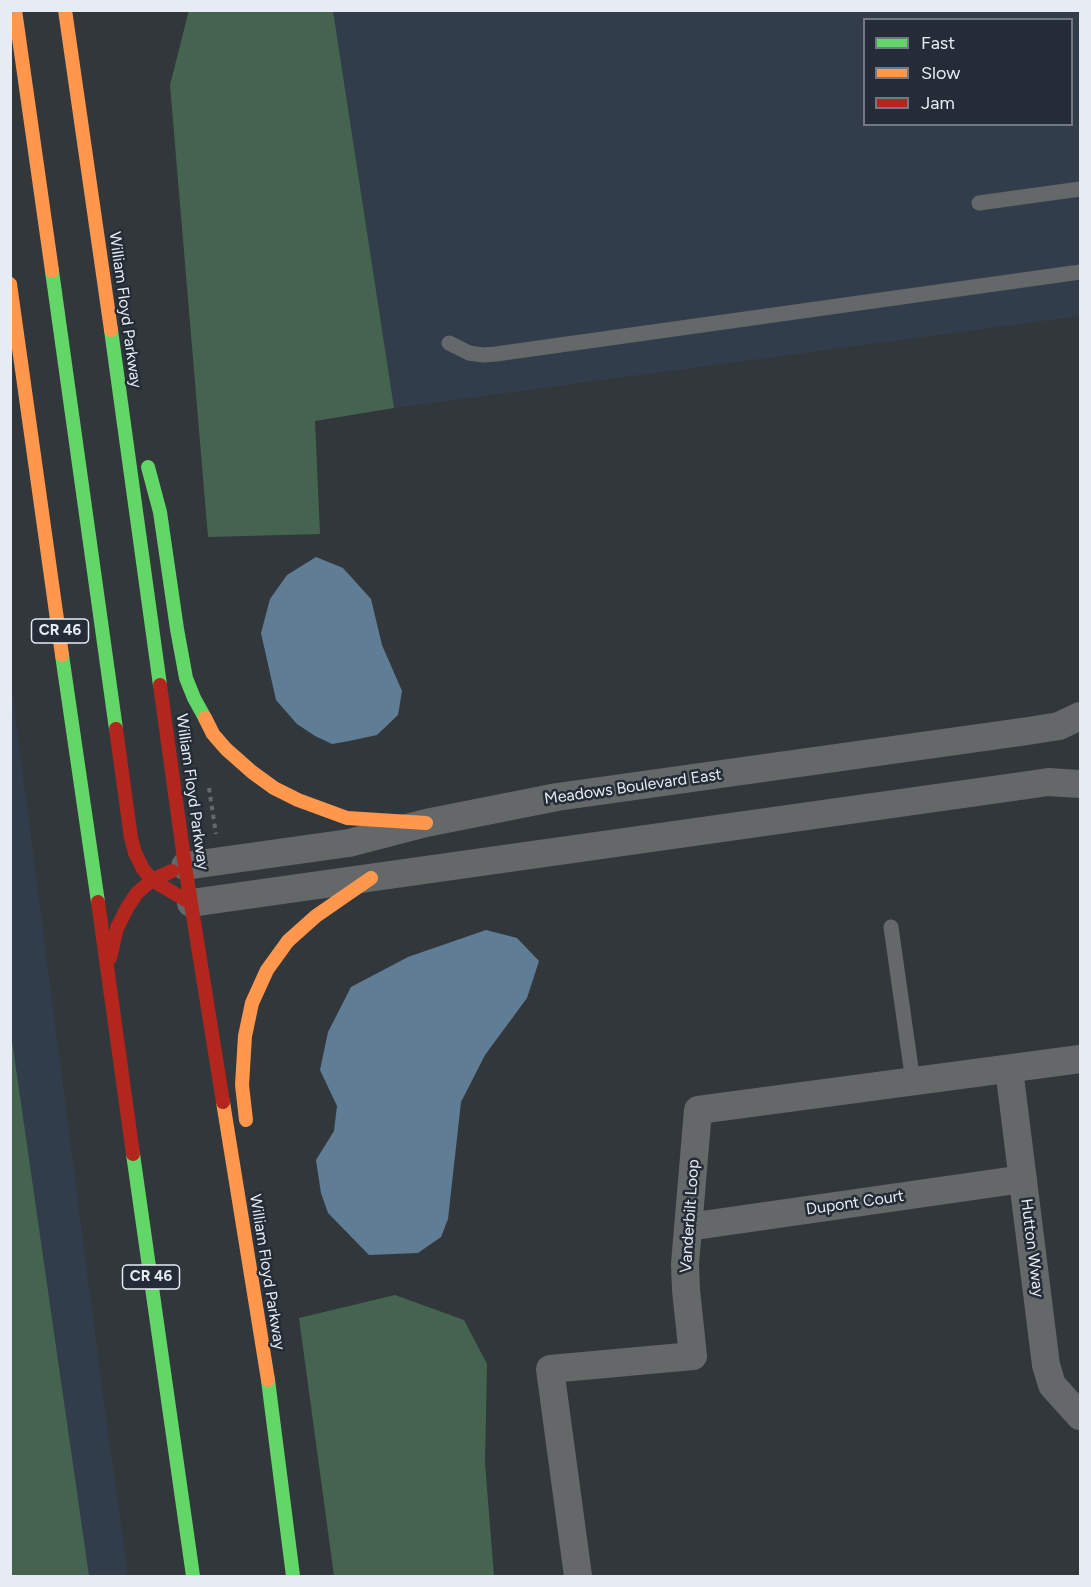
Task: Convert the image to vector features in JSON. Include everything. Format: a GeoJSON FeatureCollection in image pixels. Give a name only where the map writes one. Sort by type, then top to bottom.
{"type":"FeatureCollection","features":[{"type":"Feature","properties":{"kind":"highway"},"geometry":{"type":"LineString","coordinates":[[15,10],[131,838],[139,861],[152,880],[191,903]]}},
{"type":"Feature","properties":{"kind":"highway","name":"William Floyd Parkway"},"geometry":{"type":"LineString","coordinates":[[65,10],[191,903],[271,1400],[293,1576]]}},
{"type":"Feature","properties":{"kind":"highway","name":"CR 46"},"geometry":{"type":"LineString","coordinates":[[10,284],[193,1573]]}},
{"type":"Feature","properties":{"kind":"highway"},"geometry":{"type":"LineString","coordinates":[[112,338],[139,436]]}},
{"type":"Feature","properties":{"kind":"highway"},"geometry":{"type":"LineString","coordinates":[[145,458],[160,512],[186,678],[213,734],[252,772],[274,788],[298,800],[347,818],[426,823]]}},
{"type":"Feature","properties":{"kind":"highway"},"geometry":{"type":"LineString","coordinates":[[109,978],[112,947],[117,928],[137,893],[152,880],[186,866]]}},
{"type":"Feature","properties":{"kind":"highway"},"geometry":{"type":"LineString","coordinates":[[248,1131],[242,1085],[245,1036],[252,1003],[267,970],[288,940],[316,916],[372,878]]}},
{"type":"Feature","properties":{"kind":"highway"},"geometry":{"type":"LineString","coordinates":[[271,1400],[279,1364]]}},
{"type":"Feature","properties":{"kind":"street","name":"Meadows Boulevard East"},"geometry":{"type":"LineString","coordinates":[[186,866],[349,843],[426,823],[557,797],[1028,731],[1059,726],[1080,716]]}},
{"type":"Feature","properties":{"kind":"street"},"geometry":{"type":"LineString","coordinates":[[191,903],[1042,783],[1080,784]]}},
{"type":"Feature","properties":{"kind":"street","name":"Vanderbilt Loop"},"geometry":{"type":"LineString","coordinates":[[578,1576],[550,1369],[693,1356],[685,1264],[698,1110],[1080,1059]]}},
{"type":"Feature","properties":{"kind":"street","name":"Hutton Wway"},"geometry":{"type":"LineString","coordinates":[[1009,1069],[1046,1365],[1052,1385],[1080,1416]]}},
{"type":"Feature","properties":{"kind":"street","name":"Dupont Court"},"geometry":{"type":"LineString","coordinates":[[688,1227],[1023,1179]]}},
{"type":"Feature","properties":{"kind":"lane"},"geometry":{"type":"LineString","coordinates":[[979,203],[1080,189]]}},
{"type":"Feature","properties":{"kind":"lane"},"geometry":{"type":"LineString","coordinates":[[449,343],[469,353],[496,354],[1080,272]]}},
{"type":"Feature","properties":{"kind":"lane"},"geometry":{"type":"LineString","coordinates":[[891,927],[913,1082]]}},
{"type":"Feature","properties":{"kind":"path"},"geometry":{"type":"LineString","coordinates":[[207,778],[218,840]]}},
{"type":"Feature","properties":{"kind":"shaded area"},"geometry":{"type":"Polygon","coordinates":[[[333,11],[1080,11],[1080,316],[394,408],[333,11]]]}},
{"type":"Feature","properties":{"kind":"shaded area"},"geometry":{"type":"Polygon","coordinates":[[[316,557],[343,568],[371,599],[382,645],[402,691],[398,715],[377,735],[332,744],[297,724],[276,700],[261,633],[270,599],[287,575],[316,557]]]}},
{"type":"Feature","properties":{"kind":"shaded area"},"geometry":{"type":"Polygon","coordinates":[[[10,675],[106,1419],[128,1576],[11,1576],[10,675]]]}},
{"type":"Feature","properties":{"kind":"shaded area"},"geometry":{"type":"Polygon","coordinates":[[[486,930],[517,938],[539,961],[527,998],[485,1055],[461,1102],[448,1219],[441,1237],[418,1253],[369,1255],[328,1213],[321,1193],[316,1160],[334,1131],[337,1106],[320,1070],[328,1032],[351,987],[408,957],[486,930]]]}},
{"type":"Feature","properties":{"kind":"green space"},"geometry":{"type":"Polygon","coordinates":[[[189,10],[333,11],[394,408],[315,421],[320,534],[208,537],[170,85],[189,10]]]}},
{"type":"Feature","properties":{"kind":"green space"},"geometry":{"type":"Polygon","coordinates":[[[11,1034],[89,1576],[11,1576],[11,1034]]]}},
{"type":"Feature","properties":{"kind":"green space"},"geometry":{"type":"Polygon","coordinates":[[[395,1295],[464,1320],[487,1364],[485,1463],[494,1576],[334,1576],[299,1318],[395,1295]]]}},
{"type":"Feature","properties":{"kind":"traffic: fast"},"geometry":{"type":"LineString","coordinates":[[52,271],[116,729]]}},
{"type":"Feature","properties":{"kind":"traffic: fast"},"geometry":{"type":"LineString","coordinates":[[111,330],[160,685]]}},
{"type":"Feature","properties":{"kind":"traffic: fast"},"geometry":{"type":"LineString","coordinates":[[148,467],[160,512],[186,678],[205,718]]}},
{"type":"Feature","properties":{"kind":"traffic: fast"},"geometry":{"type":"LineString","coordinates":[[62,655],[98,902]]}},
{"type":"Feature","properties":{"kind":"traffic: fast"},"geometry":{"type":"LineString","coordinates":[[133,1154],[193,1576]]}},
{"type":"Feature","properties":{"kind":"traffic: fast"},"geometry":{"type":"LineString","coordinates":[[268,1380],[293,1576]]}},
{"type":"Feature","properties":{"kind":"traffic: slow"},"geometry":{"type":"LineString","coordinates":[[15,10],[52,271]]}},
{"type":"Feature","properties":{"kind":"traffic: slow"},"geometry":{"type":"LineString","coordinates":[[65,10],[111,330]]}},
{"type":"Feature","properties":{"kind":"traffic: slow"},"geometry":{"type":"LineString","coordinates":[[10,284],[62,655]]}},
{"type":"Feature","properties":{"kind":"traffic: slow"},"geometry":{"type":"LineString","coordinates":[[205,718],[213,734],[226,749],[252,772],[274,788],[298,800],[347,818],[426,823]]}},
{"type":"Feature","properties":{"kind":"traffic: slow"},"geometry":{"type":"LineString","coordinates":[[246,1120],[242,1085],[245,1036],[252,1003],[267,970],[288,941],[316,916],[371,878]]}},
{"type":"Feature","properties":{"kind":"traffic: slow"},"geometry":{"type":"LineString","coordinates":[[223,1102],[268,1380]]}},
{"type":"Feature","properties":{"kind":"traffic: jam"},"geometry":{"type":"LineString","coordinates":[[160,685],[185,866],[223,1102]]}},
{"type":"Feature","properties":{"kind":"traffic: jam"},"geometry":{"type":"LineString","coordinates":[[116,729],[135,853],[152,880],[191,903]]}},
{"type":"Feature","properties":{"kind":"traffic: jam"},"geometry":{"type":"LineString","coordinates":[[110,958],[117,928],[137,893],[152,880],[172,871]]}},
{"type":"Feature","properties":{"kind":"traffic: jam"},"geometry":{"type":"LineString","coordinates":[[98,902],[133,1154]]}}]}
